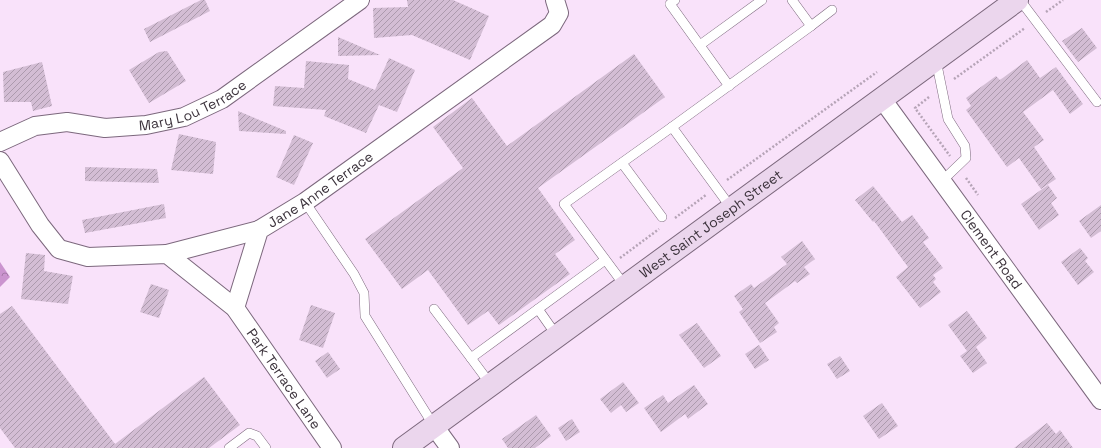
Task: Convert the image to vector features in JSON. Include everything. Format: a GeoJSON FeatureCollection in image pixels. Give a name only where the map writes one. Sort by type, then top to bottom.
{"type":"FeatureCollection","features":[{"type":"Feature","properties":{"kind":"street","name":"Mary Lou Terrace"},"geometry":{"type":"LineString","coordinates":[[0,142],[35,126],[67,122],[105,128],[146,124],[184,117],[222,99],[360,0]]}},
{"type":"Feature","properties":{"kind":"street","name":"West Saint Joseph Street"},"geometry":{"type":"LineString","coordinates":[[404,448],[1018,0]]}},
{"type":"Feature","properties":{"kind":"street","name":"Jane Anne Terrace"},"geometry":{"type":"LineString","coordinates":[[236,308],[259,230],[305,202],[552,25],[557,7]]}},
{"type":"Feature","properties":{"kind":"street","name":"Clement Road"},"geometry":{"type":"LineString","coordinates":[[882,99],[1101,400]]}},
{"type":"Feature","properties":{"kind":"street"},"geometry":{"type":"LineString","coordinates":[[0,161],[40,224],[59,249],[88,257],[167,254],[259,230]]}},
{"type":"Feature","properties":{"kind":"street"},"geometry":{"type":"LineString","coordinates":[[167,254],[236,308]]}},
{"type":"Feature","properties":{"kind":"street","name":"Park Terrace Lane"},"geometry":{"type":"LineString","coordinates":[[236,308],[332,448]]}},
{"type":"Feature","properties":{"kind":"street"},"geometry":{"type":"LineString","coordinates":[[434,426],[450,448]]}},
{"type":"Feature","properties":{"kind":"lane"},"geometry":{"type":"LineString","coordinates":[[675,0],[670,4],[729,86]]}},
{"type":"Feature","properties":{"kind":"lane"},"geometry":{"type":"LineString","coordinates":[[700,45],[762,0]]}},
{"type":"Feature","properties":{"kind":"lane"},"geometry":{"type":"LineString","coordinates":[[792,0],[810,26]]}},
{"type":"Feature","properties":{"kind":"lane"},"geometry":{"type":"LineString","coordinates":[[1018,0],[1098,102]]}},
{"type":"Feature","properties":{"kind":"lane"},"geometry":{"type":"LineString","coordinates":[[625,286],[564,204],[832,10]]}},
{"type":"Feature","properties":{"kind":"lane"},"geometry":{"type":"LineString","coordinates":[[936,59],[948,119],[965,146],[966,158],[942,181]]}},
{"type":"Feature","properties":{"kind":"lane"},"geometry":{"type":"LineString","coordinates":[[672,127],[732,209]]}},
{"type":"Feature","properties":{"kind":"lane"},"geometry":{"type":"LineString","coordinates":[[622,163],[662,217]]}},
{"type":"Feature","properties":{"kind":"lane"},"geometry":{"type":"LineString","coordinates":[[305,202],[354,274],[364,293],[365,316],[434,426]]}},
{"type":"Feature","properties":{"kind":"lane"},"geometry":{"type":"LineString","coordinates":[[471,358],[538,309],[607,263]]}},
{"type":"Feature","properties":{"kind":"lane"},"geometry":{"type":"LineString","coordinates":[[434,309],[491,384]]}},
{"type":"Feature","properties":{"kind":"lane"},"geometry":{"type":"LineString","coordinates":[[538,309],[557,336]]}},
{"type":"Feature","properties":{"kind":"lane"},"geometry":{"type":"LineString","coordinates":[[230,448],[249,433],[257,436],[266,448]]}},
{"type":"Feature","properties":{"kind":"path"},"geometry":{"type":"LineString","coordinates":[[672,220],[877,72]]}},
{"type":"Feature","properties":{"kind":"path"},"geometry":{"type":"LineString","coordinates":[[607,263],[660,229]]}},
{"type":"Feature","properties":{"kind":"green space"},"geometry":{"type":"Polygon","coordinates":[[[0,262],[10,277],[0,287],[0,262]]]}},
{"type":"Feature","properties":{"kind":"building"},"geometry":{"type":"Polygon","coordinates":[[[201,0],[205,0],[210,11],[150,42],[144,29],[201,0]]]}},
{"type":"Feature","properties":{"kind":"building"},"geometry":{"type":"Polygon","coordinates":[[[407,0],[453,0],[489,16],[470,60],[412,35],[374,38],[373,8],[408,7],[407,0]]]}},
{"type":"Feature","properties":{"kind":"building"},"geometry":{"type":"Polygon","coordinates":[[[1082,28],[1097,48],[1078,62],[1062,41],[1082,28]]]}},
{"type":"Feature","properties":{"kind":"building"},"geometry":{"type":"Polygon","coordinates":[[[338,37],[380,55],[338,56],[338,37]]]}},
{"type":"Feature","properties":{"kind":"building"},"geometry":{"type":"Polygon","coordinates":[[[167,51],[186,81],[149,103],[129,70],[159,52],[167,51]]]}},
{"type":"Feature","properties":{"kind":"building"},"geometry":{"type":"Polygon","coordinates":[[[634,54],[665,97],[538,188],[575,240],[555,254],[570,274],[499,325],[488,311],[468,325],[428,270],[402,289],[365,239],[463,168],[433,127],[472,98],[507,146],[634,54]]]}},
{"type":"Feature","properties":{"kind":"building"},"geometry":{"type":"Polygon","coordinates":[[[389,58],[415,70],[397,112],[379,105],[366,133],[324,116],[326,110],[273,106],[275,86],[304,88],[306,61],[349,65],[348,79],[375,90],[389,58]]]}},
{"type":"Feature","properties":{"kind":"building"},"geometry":{"type":"Polygon","coordinates":[[[1027,60],[1040,78],[1056,67],[1083,104],[1070,114],[1053,90],[1023,112],[1044,140],[1034,147],[1056,179],[1041,189],[1019,158],[1007,167],[966,110],[971,106],[966,98],[996,76],[1000,80],[1027,60]]]}},
{"type":"Feature","properties":{"kind":"building"},"geometry":{"type":"Polygon","coordinates":[[[42,62],[52,106],[33,111],[31,102],[4,102],[3,72],[42,62]]]}},
{"type":"Feature","properties":{"kind":"building"},"geometry":{"type":"Polygon","coordinates":[[[238,111],[286,131],[286,134],[239,131],[238,111]]]}},
{"type":"Feature","properties":{"kind":"building"},"geometry":{"type":"Polygon","coordinates":[[[179,134],[216,142],[213,174],[171,170],[179,134]]]}},
{"type":"Feature","properties":{"kind":"building"},"geometry":{"type":"Polygon","coordinates":[[[294,135],[313,143],[294,185],[276,177],[294,135]]]}},
{"type":"Feature","properties":{"kind":"building"},"geometry":{"type":"Polygon","coordinates":[[[85,167],[157,169],[159,183],[85,181],[85,167]]]}},
{"type":"Feature","properties":{"kind":"building"},"geometry":{"type":"Polygon","coordinates":[[[1048,185],[1057,198],[1051,203],[1059,215],[1039,230],[1021,204],[1048,185]]]}},
{"type":"Feature","properties":{"kind":"building"},"geometry":{"type":"Polygon","coordinates":[[[873,186],[902,222],[912,215],[929,238],[923,242],[943,268],[933,275],[936,279],[933,282],[941,292],[920,308],[896,277],[908,267],[874,221],[873,222],[855,200],[873,186]]]}},
{"type":"Feature","properties":{"kind":"building"},"geometry":{"type":"Polygon","coordinates":[[[164,204],[166,218],[85,233],[82,220],[164,204]]]}},
{"type":"Feature","properties":{"kind":"building"},"geometry":{"type":"Polygon","coordinates":[[[1101,205],[1101,231],[1091,238],[1079,221],[1101,205]]]}},
{"type":"Feature","properties":{"kind":"building"},"geometry":{"type":"Polygon","coordinates":[[[802,241],[815,259],[804,267],[810,274],[797,283],[795,281],[765,303],[779,323],[774,327],[777,332],[760,343],[739,312],[743,309],[734,296],[751,284],[754,288],[787,264],[781,257],[802,241]]]}},
{"type":"Feature","properties":{"kind":"building"},"geometry":{"type":"Polygon","coordinates":[[[1080,248],[1088,258],[1085,261],[1094,272],[1078,285],[1061,262],[1080,248]]]}},
{"type":"Feature","properties":{"kind":"building"},"geometry":{"type":"Polygon","coordinates":[[[26,253],[45,255],[44,271],[73,276],[68,304],[21,299],[26,253]]]}},
{"type":"Feature","properties":{"kind":"building"},"geometry":{"type":"Polygon","coordinates":[[[151,284],[169,290],[159,318],[140,312],[151,284]]]}},
{"type":"Feature","properties":{"kind":"building"},"geometry":{"type":"Polygon","coordinates":[[[311,305],[335,313],[323,348],[299,340],[311,305]]]}},
{"type":"Feature","properties":{"kind":"building"},"geometry":{"type":"Polygon","coordinates":[[[12,306],[115,444],[204,377],[240,425],[209,448],[15,448],[0,428],[0,314],[12,306]]]}},
{"type":"Feature","properties":{"kind":"building"},"geometry":{"type":"Polygon","coordinates":[[[967,311],[987,338],[976,347],[987,363],[973,373],[960,356],[967,351],[948,325],[967,311]]]}},
{"type":"Feature","properties":{"kind":"building"},"geometry":{"type":"Polygon","coordinates":[[[697,323],[721,356],[704,368],[679,335],[697,323]]]}},
{"type":"Feature","properties":{"kind":"building"},"geometry":{"type":"Polygon","coordinates":[[[759,345],[769,360],[755,369],[745,354],[759,345]]]}},
{"type":"Feature","properties":{"kind":"building"},"geometry":{"type":"Polygon","coordinates":[[[328,352],[340,369],[327,378],[315,361],[328,352]]]}},
{"type":"Feature","properties":{"kind":"building"},"geometry":{"type":"Polygon","coordinates":[[[840,356],[850,371],[837,379],[827,364],[840,356]]]}},
{"type":"Feature","properties":{"kind":"building"},"geometry":{"type":"Polygon","coordinates":[[[623,382],[639,403],[626,412],[621,405],[611,413],[600,399],[623,382]]]}},
{"type":"Feature","properties":{"kind":"building"},"geometry":{"type":"Polygon","coordinates":[[[694,385],[708,404],[688,419],[685,414],[661,432],[644,408],[663,395],[668,403],[694,385]]]}},
{"type":"Feature","properties":{"kind":"building"},"geometry":{"type":"Polygon","coordinates":[[[882,403],[898,426],[879,439],[863,416],[882,403]]]}},
{"type":"Feature","properties":{"kind":"building"},"geometry":{"type":"Polygon","coordinates":[[[536,415],[551,436],[535,448],[508,448],[502,439],[536,415]]]}},
{"type":"Feature","properties":{"kind":"building"},"geometry":{"type":"Polygon","coordinates":[[[572,419],[580,432],[566,441],[558,428],[572,419]]]}},
{"type":"Feature","properties":{"kind":"building"},"geometry":{"type":"Polygon","coordinates":[[[1047,423],[1056,434],[1060,430],[1073,448],[1014,448],[1047,423]]]}}]}
